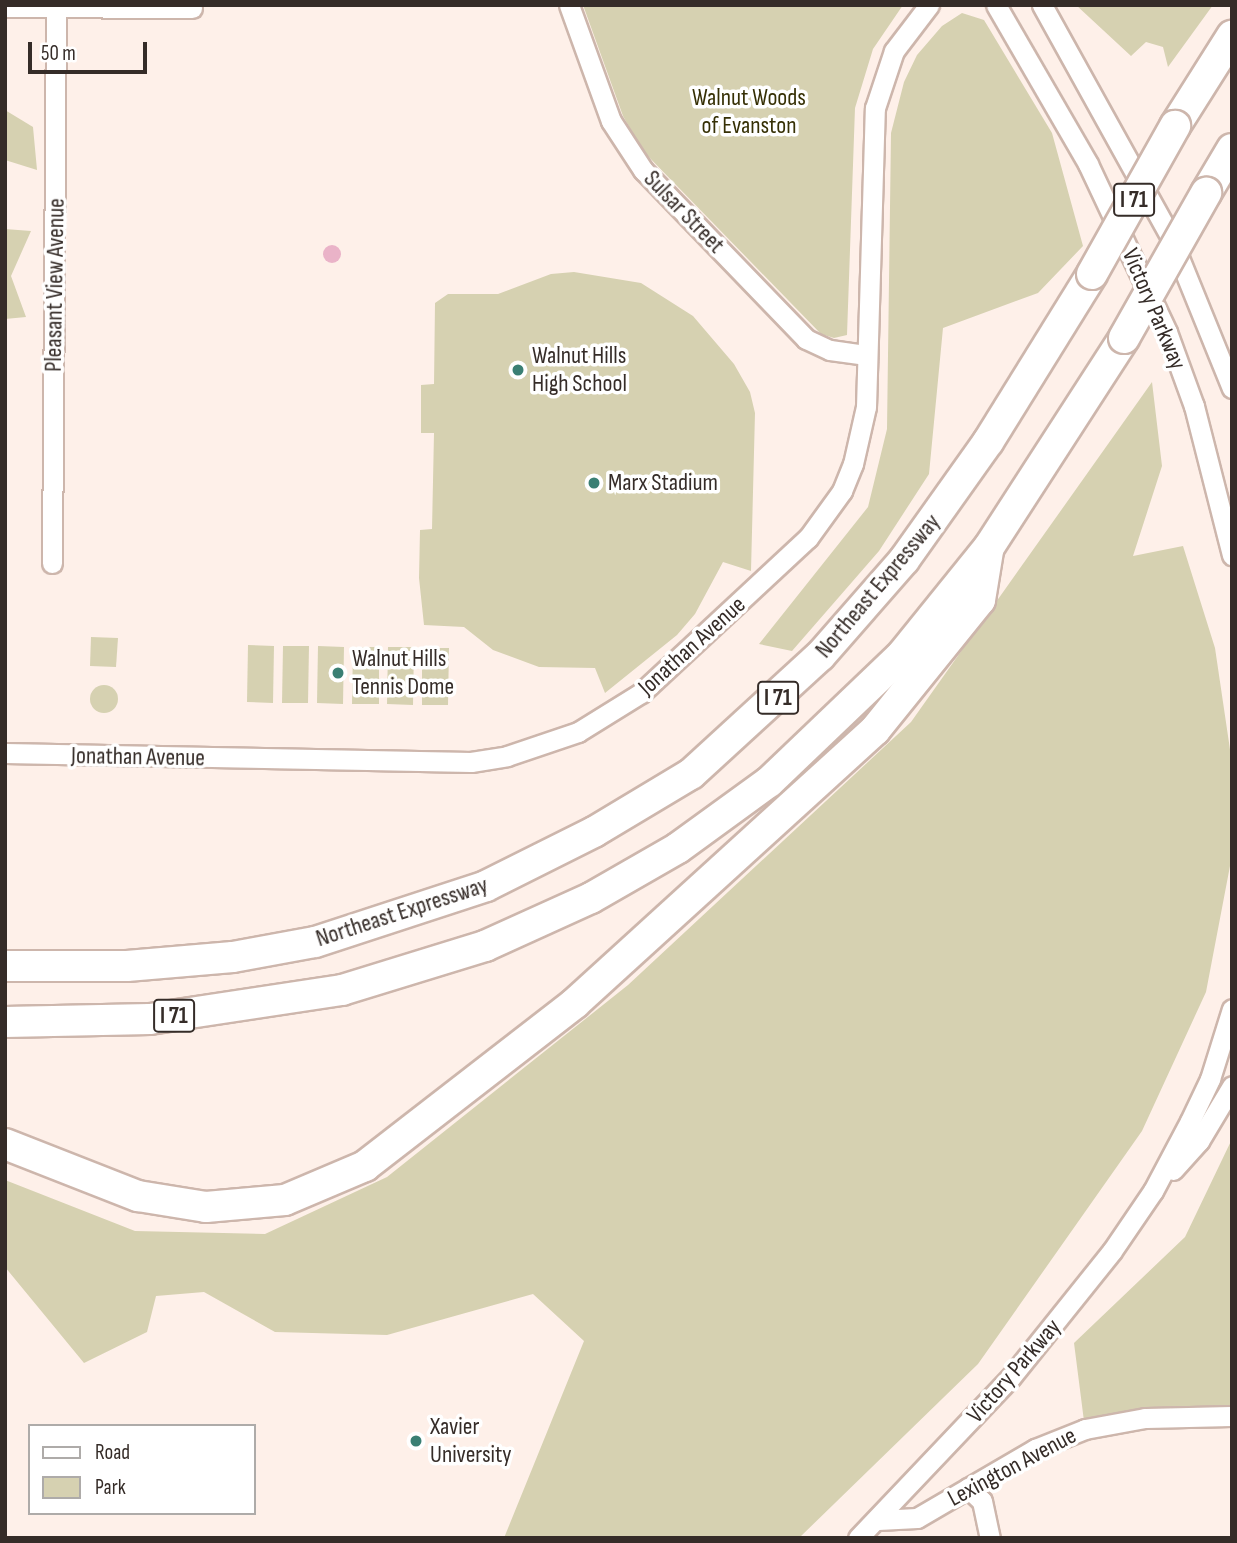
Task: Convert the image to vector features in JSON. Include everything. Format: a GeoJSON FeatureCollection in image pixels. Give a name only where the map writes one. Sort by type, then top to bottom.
{"type":"FeatureCollection","features":[{"type":"Feature","properties":{"kind":"highway","name":"Northeast Expressway"},"geometry":{"type":"LineString","coordinates":[[5,966],[127,966],[233,957],[315,942],[486,886],[594,832],[691,774],[820,656],[904,560],[982,453],[1092,274],[1175,126],[1232,36]]}},
{"type":"Feature","properties":{"kind":"highway","name":"I 71"},"geometry":{"type":"LineString","coordinates":[[5,1022],[150,1019],[342,990],[485,946],[591,898],[678,848],[769,782],[901,656],[989,547],[1124,338],[1232,149]]}},
{"type":"Feature","properties":{"kind":"highway"},"geometry":{"type":"LineString","coordinates":[[5,1144],[138,1196],[206,1207],[285,1200],[365,1166],[575,1003],[875,730],[980,600],[989,547]]}},
{"type":"Feature","properties":{"kind":"street","name":"Sulsar Street"},"geometry":{"type":"LineString","coordinates":[[569,5],[611,121],[643,170],[806,339],[830,350],[867,355]]}},
{"type":"Feature","properties":{"kind":"street","name":"Jonathan Avenue"},"geometry":{"type":"LineString","coordinates":[[5,753],[433,764],[507,756],[578,732],[641,693],[798,549],[827,516],[842,491],[861,436],[867,355],[875,108],[894,51],[929,5]]}},
{"type":"Feature","properties":{"kind":"street","name":"Victory Parkway"},"geometry":{"type":"LineString","coordinates":[[996,5],[1088,164],[1167,332],[1194,405],[1232,555]]}},
{"type":"Feature","properties":{"kind":"street","name":"Victory Parkway"},"geometry":{"type":"LineString","coordinates":[[1042,5],[1171,238],[1232,387]]}},
{"type":"Feature","properties":{"kind":"street"},"geometry":{"type":"LineString","coordinates":[[5,7],[192,8]]}},
{"type":"Feature","properties":{"kind":"street","name":"Pleasant View Avenue"},"geometry":{"type":"LineString","coordinates":[[52,563],[56,8]]}},
{"type":"Feature","properties":{"kind":"street","name":"Victory Parkway"},"geometry":{"type":"LineString","coordinates":[[1153,1191],[1210,1079],[1232,1009]]}},
{"type":"Feature","properties":{"kind":"street","name":"Victory Parkway"},"geometry":{"type":"LineString","coordinates":[[858,1538],[878,1520],[1059,1321],[1153,1191],[1199,1141],[1232,1086]]}},
{"type":"Feature","properties":{"kind":"street","name":"Lexington Avenue"},"geometry":{"type":"LineString","coordinates":[[878,1520],[918,1518],[1035,1448],[1084,1429],[1144,1418],[1232,1416]]}},
{"type":"Feature","properties":{"kind":"street"},"geometry":{"type":"LineString","coordinates":[[968,1488],[982,1501],[990,1538]]}},
{"type":"Feature","properties":{"kind":"green space","name":"Walnut Woods of Evanston"},"geometry":{"type":"Polygon","coordinates":[[[583,5],[903,5],[873,49],[855,108],[847,335],[834,338],[821,334],[642,150],[623,116],[583,5]]]}},
{"type":"Feature","properties":{"kind":"green space"},"geometry":{"type":"Polygon","coordinates":[[[1076,5],[1213,5],[1168,67],[1163,47],[1146,42],[1131,56],[1076,5]]]}},
{"type":"Feature","properties":{"kind":"green space"},"geometry":{"type":"Polygon","coordinates":[[[962,13],[984,20],[1052,133],[1083,246],[1038,293],[943,328],[929,474],[879,551],[792,651],[759,644],[868,507],[887,429],[891,133],[904,82],[917,55],[942,26],[962,13]]]}},
{"type":"Feature","properties":{"kind":"green space"},"geometry":{"type":"Polygon","coordinates":[[[5,110],[33,127],[37,170],[5,160],[5,110]]]}},
{"type":"Feature","properties":{"kind":"green space"},"geometry":{"type":"Polygon","coordinates":[[[5,229],[31,231],[11,276],[26,317],[5,319],[5,229]]]}},
{"type":"Feature","properties":{"kind":"green space","name":"Marx Stadium"},"geometry":{"type":"Polygon","coordinates":[[[574,272],[641,283],[693,316],[734,364],[750,392],[755,413],[751,571],[723,562],[695,614],[677,635],[605,693],[595,668],[539,667],[493,650],[464,627],[424,625],[419,578],[420,530],[432,529],[434,433],[421,433],[421,385],[434,384],[435,303],[448,294],[498,294],[551,274],[574,272]]]}},
{"type":"Feature","properties":{"kind":"green space"},"geometry":{"type":"Polygon","coordinates":[[[1152,382],[1162,466],[1133,556],[1183,546],[1215,648],[1232,763],[1230,866],[1206,992],[1142,1131],[978,1364],[799,1538],[504,1538],[584,1341],[533,1294],[387,1335],[275,1332],[204,1292],[156,1296],[147,1332],[84,1363],[5,1267],[5,1180],[135,1231],[265,1234],[387,1177],[628,985],[911,722],[1152,382]]]}},
{"type":"Feature","properties":{"kind":"green space"},"geometry":{"type":"Polygon","coordinates":[[[91,637],[118,638],[116,667],[90,666],[91,637]]]}},
{"type":"Feature","properties":{"kind":"green space"},"geometry":{"type":"Polygon","coordinates":[[[248,645],[274,646],[273,703],[247,702],[248,645]]]}},
{"type":"Feature","properties":{"kind":"green space"},"geometry":{"type":"Polygon","coordinates":[[[283,646],[309,646],[308,703],[282,703],[283,646]]]}},
{"type":"Feature","properties":{"kind":"green space"},"geometry":{"type":"Polygon","coordinates":[[[318,646],[344,647],[343,704],[317,703],[318,646]]]}},
{"type":"Feature","properties":{"kind":"green space"},"geometry":{"type":"Polygon","coordinates":[[[353,647],[379,647],[379,704],[352,704],[353,647]]]}},
{"type":"Feature","properties":{"kind":"green space"},"geometry":{"type":"Polygon","coordinates":[[[388,647],[414,647],[413,705],[387,704],[388,647]]]}},
{"type":"Feature","properties":{"kind":"green space"},"geometry":{"type":"Polygon","coordinates":[[[422,648],[449,648],[448,705],[422,705],[422,648]]]}},
{"type":"Feature","properties":{"kind":"green space"},"geometry":{"type":"Polygon","coordinates":[[[104,685],[114,689],[118,699],[114,709],[104,713],[94,709],[90,699],[94,689],[104,685]]]}},
{"type":"Feature","properties":{"kind":"green space"},"geometry":{"type":"Polygon","coordinates":[[[1232,1139],[1232,1416],[1085,1429],[1074,1343],[1185,1237],[1232,1139]]]}},
{"type":"Feature","properties":{"kind":"shaded area"},"geometry":{"type":"Polygon","coordinates":[[[332,245],[338,248],[341,254],[338,260],[332,263],[326,260],[323,254],[326,248],[332,245]]]}},
{"type":"Feature","properties":{"kind":"place","name":"Walnut Hills High School"},"geometry":{"type":"Point","coordinates":[518,370]}},
{"type":"Feature","properties":{"kind":"place","name":"Marx Stadium"},"geometry":{"type":"Point","coordinates":[594,483]}},
{"type":"Feature","properties":{"kind":"place","name":"Walnut Hills Tennis Dome"},"geometry":{"type":"Point","coordinates":[338,673]}},
{"type":"Feature","properties":{"kind":"place","name":"Xavier University"},"geometry":{"type":"Point","coordinates":[416,1441]}}]}
